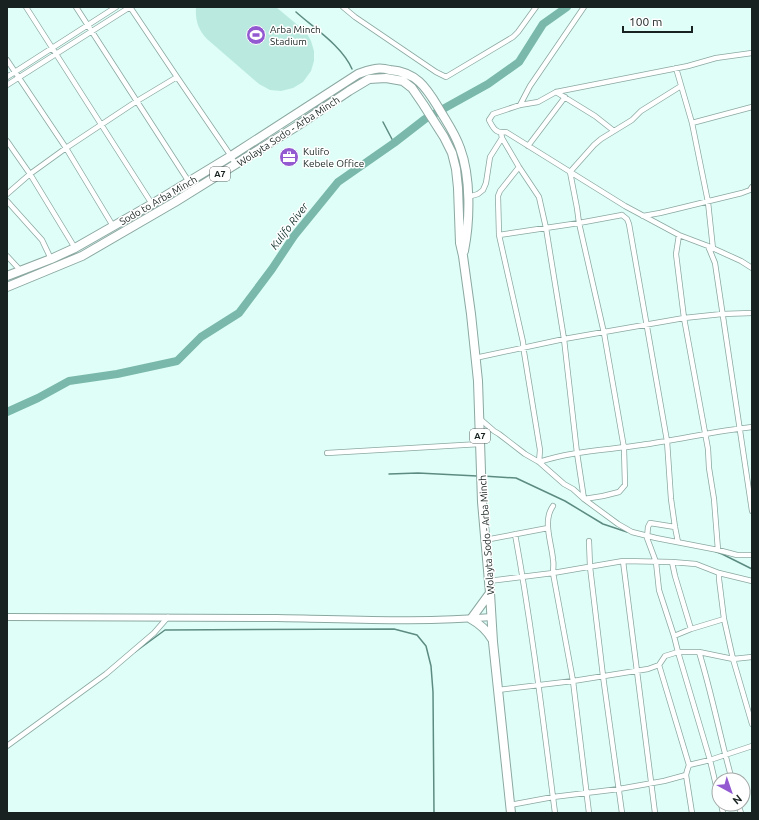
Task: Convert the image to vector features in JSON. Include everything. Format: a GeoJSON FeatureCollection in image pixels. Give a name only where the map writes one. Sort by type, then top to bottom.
{"type":"FeatureCollection","features":[{"type":"Feature","properties":{"kind":"highway","name":"Wolayta Sodo - Arba Minch"},"geometry":{"type":"LineString","coordinates":[[341,84],[358,74],[376,68],[400,70],[410,74],[418,80],[432,97],[453,131],[461,149],[467,177],[467,230],[463,256]]}},
{"type":"Feature","properties":{"kind":"highway","name":"Wolayta Sodo - Arba Minch"},"geometry":{"type":"LineString","coordinates":[[7,287],[82,256],[175,202],[369,79],[386,78],[403,81],[412,88],[444,137],[452,153],[456,169],[460,243],[471,314],[478,381],[482,502],[493,642],[510,809]]}},
{"type":"Feature","properties":{"kind":"highway","name":"Sodo to Arba Minch"},"geometry":{"type":"LineString","coordinates":[[7,276],[75,248],[152,204],[292,118],[341,84]]}},
{"type":"Feature","properties":{"kind":"highway"},"geometry":{"type":"LineString","coordinates":[[292,118],[297,126]]}},
{"type":"Feature","properties":{"kind":"highway"},"geometry":{"type":"LineString","coordinates":[[49,260],[49,270]]}},
{"type":"Feature","properties":{"kind":"highway"},"geometry":{"type":"LineString","coordinates":[[490,593],[471,619],[481,625],[488,632],[493,642]]}},
{"type":"Feature","properties":{"kind":"street"},"geometry":{"type":"LineString","coordinates":[[26,7],[152,204]]}},
{"type":"Feature","properties":{"kind":"street"},"geometry":{"type":"LineString","coordinates":[[76,7],[189,182]]}},
{"type":"Feature","properties":{"kind":"street"},"geometry":{"type":"LineString","coordinates":[[7,77],[116,7]]}},
{"type":"Feature","properties":{"kind":"street"},"geometry":{"type":"LineString","coordinates":[[7,85],[130,7],[235,164]]}},
{"type":"Feature","properties":{"kind":"street"},"geometry":{"type":"LineString","coordinates":[[343,7],[360,21],[436,72],[446,77],[513,37],[536,7]]}},
{"type":"Feature","properties":{"kind":"street"},"geometry":{"type":"LineString","coordinates":[[520,105],[530,86],[584,7]]}},
{"type":"Feature","properties":{"kind":"street"},"geometry":{"type":"LineString","coordinates":[[584,500],[564,339],[546,228],[539,197],[519,167],[502,135],[495,131],[489,120],[493,114],[520,105],[538,102],[556,92],[688,66],[716,58],[752,53]]}},
{"type":"Feature","properties":{"kind":"street"},"geometry":{"type":"LineString","coordinates":[[7,60],[66,148],[113,226]]}},
{"type":"Feature","properties":{"kind":"street"},"geometry":{"type":"LineString","coordinates":[[676,68],[692,123],[708,202],[713,249]]}},
{"type":"Feature","properties":{"kind":"street"},"geometry":{"type":"LineString","coordinates":[[7,194],[30,174],[66,148],[137,101],[177,77]]}},
{"type":"Feature","properties":{"kind":"street"},"geometry":{"type":"LineString","coordinates":[[570,172],[594,145],[636,117],[641,111],[681,86]]}},
{"type":"Feature","properties":{"kind":"street"},"geometry":{"type":"LineString","coordinates":[[556,92],[595,116],[614,131]]}},
{"type":"Feature","properties":{"kind":"street"},"geometry":{"type":"LineString","coordinates":[[528,146],[565,97]]}},
{"type":"Feature","properties":{"kind":"street"},"geometry":{"type":"LineString","coordinates":[[692,123],[752,107]]}},
{"type":"Feature","properties":{"kind":"street"},"geometry":{"type":"LineString","coordinates":[[468,197],[478,194],[483,190],[488,176],[490,157],[502,135],[506,132],[625,206],[679,236],[708,246],[741,261],[752,268]]}},
{"type":"Feature","properties":{"kind":"street"},"geometry":{"type":"LineString","coordinates":[[7,141],[30,174],[75,248]]}},
{"type":"Feature","properties":{"kind":"street"},"geometry":{"type":"LineString","coordinates":[[519,167],[498,196],[499,235],[523,342],[540,450],[539,462]]}},
{"type":"Feature","properties":{"kind":"street"},"geometry":{"type":"LineString","coordinates":[[570,172],[579,223],[604,333],[624,448],[625,485],[618,492],[584,500]]}},
{"type":"Feature","properties":{"kind":"street"},"geometry":{"type":"LineString","coordinates":[[643,216],[742,193],[750,190],[752,187]]}},
{"type":"Feature","properties":{"kind":"street"},"geometry":{"type":"LineString","coordinates":[[7,201],[42,240],[49,260]]}},
{"type":"Feature","properties":{"kind":"street"},"geometry":{"type":"LineString","coordinates":[[622,215],[625,206]]}},
{"type":"Feature","properties":{"kind":"street"},"geometry":{"type":"LineString","coordinates":[[499,235],[622,215],[627,219],[667,442],[675,527],[678,542]]}},
{"type":"Feature","properties":{"kind":"street"},"geometry":{"type":"LineString","coordinates":[[679,236],[676,254],[684,318],[706,434],[714,499],[718,550]]}},
{"type":"Feature","properties":{"kind":"street"},"geometry":{"type":"LineString","coordinates":[[708,246],[715,263],[752,511]]}},
{"type":"Feature","properties":{"kind":"street"},"geometry":{"type":"LineString","coordinates":[[7,256],[20,270]]}},
{"type":"Feature","properties":{"kind":"street"},"geometry":{"type":"LineString","coordinates":[[475,358],[564,339],[647,326],[684,318],[722,314],[752,313]]}},
{"type":"Feature","properties":{"kind":"street"},"geometry":{"type":"LineString","coordinates":[[479,418],[525,454],[539,462],[564,484],[573,489],[584,500],[632,532],[737,555],[752,555]]}},
{"type":"Feature","properties":{"kind":"street"},"geometry":{"type":"LineString","coordinates":[[539,462],[577,453],[667,442],[739,428],[752,427]]}},
{"type":"Feature","properties":{"kind":"street"},"geometry":{"type":"LineString","coordinates":[[327,453],[480,444]]}},
{"type":"Feature","properties":{"kind":"street"},"geometry":{"type":"LineString","coordinates":[[553,506],[550,511],[548,528],[554,573],[573,681],[589,813]]}},
{"type":"Feature","properties":{"kind":"street"},"geometry":{"type":"LineString","coordinates":[[675,527],[650,523],[647,536],[656,562],[659,590],[674,636],[713,772]]}},
{"type":"Feature","properties":{"kind":"street"},"geometry":{"type":"LineString","coordinates":[[485,540],[548,528]]}},
{"type":"Feature","properties":{"kind":"street"},"geometry":{"type":"LineString","coordinates":[[515,534],[523,576],[539,685],[555,813]]}},
{"type":"Feature","properties":{"kind":"street"},"geometry":{"type":"LineString","coordinates":[[589,541],[590,567],[603,676],[622,813]]}},
{"type":"Feature","properties":{"kind":"street"},"geometry":{"type":"LineString","coordinates":[[489,581],[554,573],[623,561],[696,564],[719,573],[752,581]]}},
{"type":"Feature","properties":{"kind":"street"},"geometry":{"type":"LineString","coordinates":[[623,561],[655,813]]}},
{"type":"Feature","properties":{"kind":"street"},"geometry":{"type":"LineString","coordinates":[[672,562],[691,629]]}},
{"type":"Feature","properties":{"kind":"street"},"geometry":{"type":"LineString","coordinates":[[719,573],[724,619],[733,659],[752,724]]}},
{"type":"Feature","properties":{"kind":"street"},"geometry":{"type":"LineString","coordinates":[[7,617],[412,620],[471,619],[492,617]]}},
{"type":"Feature","properties":{"kind":"street"},"geometry":{"type":"LineString","coordinates":[[7,746],[106,674],[154,633],[168,617]]}},
{"type":"Feature","properties":{"kind":"street"},"geometry":{"type":"LineString","coordinates":[[674,636],[724,619]]}},
{"type":"Feature","properties":{"kind":"street"},"geometry":{"type":"LineString","coordinates":[[498,690],[573,681],[648,669],[659,664],[665,656],[678,652],[699,652],[733,659],[752,657]]}},
{"type":"Feature","properties":{"kind":"street"},"geometry":{"type":"LineString","coordinates":[[699,652],[708,681],[730,772]]}},
{"type":"Feature","properties":{"kind":"street"},"geometry":{"type":"LineString","coordinates":[[659,664],[689,765],[686,775],[692,813]]}},
{"type":"Feature","properties":{"kind":"street"},"geometry":{"type":"LineString","coordinates":[[689,765],[710,760],[752,746]]}},
{"type":"Feature","properties":{"kind":"street"},"geometry":{"type":"LineString","coordinates":[[510,809],[553,797],[619,789],[686,775]]}},
{"type":"Feature","properties":{"kind":"green space"},"geometry":{"type":"Polygon","coordinates":[[[196,7],[276,7],[306,32],[311,41],[314,51],[314,61],[311,71],[303,82],[293,88],[281,91],[270,90],[259,84],[204,36],[198,24],[196,7]]]}},
{"type":"Feature","properties":{"kind":"waterway","name":"Kulifo River"},"geometry":{"type":"LineString","coordinates":[[7,412],[38,398],[69,381],[117,374],[177,361],[201,337],[239,313],[272,269],[294,236],[338,182],[394,143],[425,119],[488,84],[519,62],[543,24],[567,7]]}},
{"type":"Feature","properties":{"kind":"waterway"},"geometry":{"type":"LineString","coordinates":[[296,12],[335,45],[348,61],[352,69]]}},
{"type":"Feature","properties":{"kind":"waterway"},"geometry":{"type":"LineString","coordinates":[[383,122],[394,143]]}},
{"type":"Feature","properties":{"kind":"waterway"},"geometry":{"type":"LineString","coordinates":[[389,474],[418,473],[477,476]]}},
{"type":"Feature","properties":{"kind":"waterway"},"geometry":{"type":"LineString","coordinates":[[483,476],[516,478],[565,501],[603,524],[627,532]]}},
{"type":"Feature","properties":{"kind":"waterway"},"geometry":{"type":"LineString","coordinates":[[714,551],[752,569]]}},
{"type":"Feature","properties":{"kind":"waterway"},"geometry":{"type":"LineString","coordinates":[[135,652],[165,630],[394,629],[417,635],[426,646],[431,666],[433,692],[434,813]]}},
{"type":"Feature","properties":{"kind":"place","name":"Arba Minch Stadium"},"geometry":{"type":"Point","coordinates":[256,35]}},
{"type":"Feature","properties":{"kind":"place","name":"Kulifo Kebele Office"},"geometry":{"type":"Point","coordinates":[289,157]}}]}
